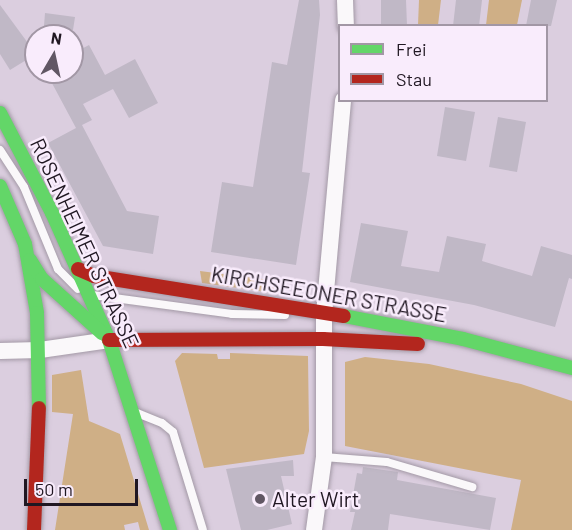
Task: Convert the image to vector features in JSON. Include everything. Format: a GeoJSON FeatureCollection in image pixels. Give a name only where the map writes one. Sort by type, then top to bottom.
{"type":"FeatureCollection","features":[{"type":"Feature","properties":{"kind":"street"},"geometry":{"type":"LineString","coordinates":[[345,0],[346,24]]}},
{"type":"Feature","properties":{"kind":"street"},"geometry":{"type":"LineString","coordinates":[[314,530],[324,457],[324,314],[343,102]]}},
{"type":"Feature","properties":{"kind":"street","name":"ROSENHEIMER STRASSE"},"geometry":{"type":"LineString","coordinates":[[0,112],[78,268],[109,340],[134,411],[170,530]]}},
{"type":"Feature","properties":{"kind":"street"},"geometry":{"type":"LineString","coordinates":[[0,186],[13,213],[29,258],[42,279],[109,340]]}},
{"type":"Feature","properties":{"kind":"street"},"geometry":{"type":"LineString","coordinates":[[29,258],[40,350],[34,530]]}},
{"type":"Feature","properties":{"kind":"street","name":"KIRCHSEEONER STRASSE"},"geometry":{"type":"LineString","coordinates":[[78,268],[94,276],[463,339],[572,368]]}},
{"type":"Feature","properties":{"kind":"street","name":"KIRCHSEEONER STRASSE"},"geometry":{"type":"LineString","coordinates":[[109,340],[136,337],[409,342],[484,357],[572,382]]}},
{"type":"Feature","properties":{"kind":"street"},"geometry":{"type":"LineString","coordinates":[[0,351],[40,350],[109,340]]}},
{"type":"Feature","properties":{"kind":"lane","name":"ROSENHEIMER STRASSE"},"geometry":{"type":"LineString","coordinates":[[0,150],[24,187],[58,269],[77,289],[90,294]]}},
{"type":"Feature","properties":{"kind":"lane"},"geometry":{"type":"LineString","coordinates":[[9,167],[13,213]]}},
{"type":"Feature","properties":{"kind":"lane"},"geometry":{"type":"LineString","coordinates":[[90,294],[232,314],[324,314]]}},
{"type":"Feature","properties":{"kind":"lane"},"geometry":{"type":"LineString","coordinates":[[134,411],[162,423],[173,432],[203,530]]}},
{"type":"Feature","properties":{"kind":"lane"},"geometry":{"type":"LineString","coordinates":[[324,457],[387,462],[472,487]]}},
{"type":"Feature","properties":{"kind":"shaded area"},"geometry":{"type":"Polygon","coordinates":[[[419,0],[441,0],[438,24],[418,24],[419,0]]]}},
{"type":"Feature","properties":{"kind":"shaded area"},"geometry":{"type":"Polygon","coordinates":[[[489,0],[522,0],[517,24],[486,24],[489,0]]]}},
{"type":"Feature","properties":{"kind":"shaded area"},"geometry":{"type":"Polygon","coordinates":[[[200,271],[278,281],[274,293],[202,283],[200,271]]]}},
{"type":"Feature","properties":{"kind":"shaded area"},"geometry":{"type":"Polygon","coordinates":[[[182,353],[217,354],[218,359],[230,359],[230,353],[308,356],[309,431],[304,454],[204,468],[175,361],[182,353]]]}},
{"type":"Feature","properties":{"kind":"shaded area"},"geometry":{"type":"Polygon","coordinates":[[[365,357],[429,364],[521,384],[572,401],[572,530],[511,530],[521,480],[345,446],[345,362],[365,357]]]}},
{"type":"Feature","properties":{"kind":"shaded area"},"geometry":{"type":"Polygon","coordinates":[[[81,370],[89,421],[120,434],[149,530],[140,530],[138,522],[124,525],[125,530],[55,530],[73,414],[52,412],[52,375],[81,370]]]}},
{"type":"Feature","properties":{"kind":"building"},"geometry":{"type":"Polygon","coordinates":[[[299,0],[319,0],[320,15],[302,172],[310,173],[296,265],[211,252],[222,182],[253,187],[272,62],[287,65],[299,0]]]}},
{"type":"Feature","properties":{"kind":"building"},"geometry":{"type":"Polygon","coordinates":[[[381,0],[406,0],[407,24],[381,24],[381,0]]]}},
{"type":"Feature","properties":{"kind":"building"},"geometry":{"type":"Polygon","coordinates":[[[456,0],[482,0],[479,24],[453,24],[456,0]]]}},
{"type":"Feature","properties":{"kind":"building"},"geometry":{"type":"Polygon","coordinates":[[[531,0],[557,0],[551,26],[526,24],[531,0]]]}},
{"type":"Feature","properties":{"kind":"building"},"geometry":{"type":"Polygon","coordinates":[[[0,5],[24,38],[24,61],[10,70],[0,54],[0,5]]]}},
{"type":"Feature","properties":{"kind":"building"},"geometry":{"type":"Polygon","coordinates":[[[45,13],[75,17],[74,24],[44,24],[45,13]]]}},
{"type":"Feature","properties":{"kind":"building"},"geometry":{"type":"Polygon","coordinates":[[[89,45],[105,75],[135,59],[158,103],[129,118],[113,89],[83,104],[92,120],[82,125],[127,211],[159,216],[153,254],[103,246],[48,143],[76,128],[52,84],[84,84],[84,48],[89,45]]]}},
{"type":"Feature","properties":{"kind":"building"},"geometry":{"type":"Polygon","coordinates":[[[445,107],[475,112],[466,161],[437,156],[445,107]]]}},
{"type":"Feature","properties":{"kind":"building"},"geometry":{"type":"Polygon","coordinates":[[[498,117],[526,122],[517,172],[489,167],[498,117]]]}},
{"type":"Feature","properties":{"kind":"building"},"geometry":{"type":"Polygon","coordinates":[[[361,223],[408,231],[401,266],[439,272],[447,236],[486,244],[482,261],[532,276],[541,246],[572,255],[572,279],[569,278],[555,327],[474,305],[350,282],[361,223]]]}},
{"type":"Feature","properties":{"kind":"building","name":"Alter Wirt"},"geometry":{"type":"Polygon","coordinates":[[[293,460],[294,476],[281,476],[292,524],[267,530],[241,530],[226,469],[293,460]]]}},
{"type":"Feature","properties":{"kind":"building"},"geometry":{"type":"Polygon","coordinates":[[[363,467],[398,472],[397,480],[496,498],[490,530],[390,514],[388,530],[351,530],[355,512],[350,512],[357,473],[362,474],[363,467]]]}},
{"type":"Feature","properties":{"kind":"traffic: fast"},"geometry":{"type":"LineString","coordinates":[[0,113],[52,213],[109,340],[170,530]]}},
{"type":"Feature","properties":{"kind":"traffic: fast"},"geometry":{"type":"LineString","coordinates":[[0,186],[25,244],[37,313],[39,408]]}},
{"type":"Feature","properties":{"kind":"traffic: fast"},"geometry":{"type":"LineString","coordinates":[[30,260],[42,279],[102,333]]}},
{"type":"Feature","properties":{"kind":"traffic: fast"},"geometry":{"type":"LineString","coordinates":[[344,316],[463,339],[572,368]]}},
{"type":"Feature","properties":{"kind":"traffic: jam"},"geometry":{"type":"LineString","coordinates":[[78,269],[94,276],[344,316]]}},
{"type":"Feature","properties":{"kind":"traffic: jam"},"geometry":{"type":"LineString","coordinates":[[109,340],[323,339],[418,344]]}},
{"type":"Feature","properties":{"kind":"traffic: jam"},"geometry":{"type":"LineString","coordinates":[[34,530],[39,408]]}},
{"type":"Feature","properties":{"kind":"place","name":"Alter Wirt"},"geometry":{"type":"Point","coordinates":[260,499]}}]}
